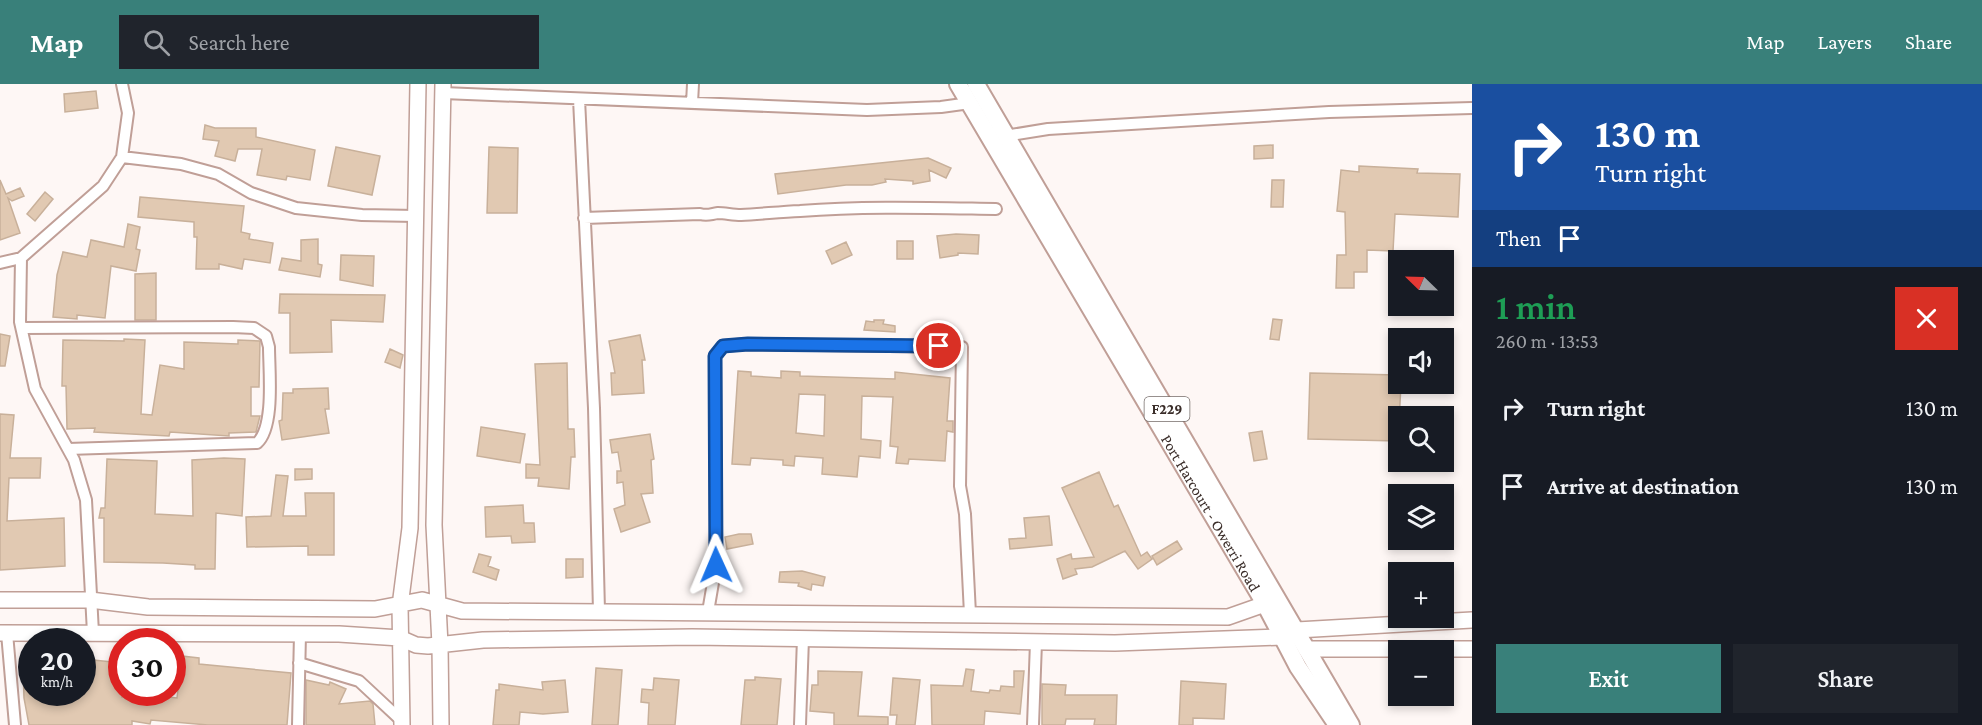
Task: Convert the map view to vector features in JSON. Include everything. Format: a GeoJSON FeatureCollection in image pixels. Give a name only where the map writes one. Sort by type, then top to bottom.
{"type":"FeatureCollection","features":[{"type":"Feature","properties":{"kind":"main road","name":"Port Harcourt - Owerri Road"},"geometry":{"type":"LineString","coordinates":[[958,84],[1265,604],[1306,649],[1351,725]]}},
{"type":"Feature","properties":{"kind":"main road","name":"Port Harcourt - Owerri Road"},"geometry":{"type":"LineString","coordinates":[[976,84],[1290,633],[1298,667],[1337,725]]}},
{"type":"Feature","properties":{"kind":"street"},"geometry":{"type":"LineString","coordinates":[[0,262],[21,258],[103,186],[122,157],[128,113],[122,84]]}},
{"type":"Feature","properties":{"kind":"street"},"geometry":{"type":"LineString","coordinates":[[403,723],[400,606],[410,528],[418,84]]}},
{"type":"Feature","properties":{"kind":"street"},"geometry":{"type":"LineString","coordinates":[[692,104],[693,84]]}},
{"type":"Feature","properties":{"kind":"street"},"geometry":{"type":"LineString","coordinates":[[441,725],[434,525],[443,89],[579,99],[867,110],[941,107],[970,103]]}},
{"type":"Feature","properties":{"kind":"street"},"geometry":{"type":"LineString","coordinates":[[579,99],[594,408],[599,612]]}},
{"type":"Feature","properties":{"kind":"street"},"geometry":{"type":"LineString","coordinates":[[1005,136],[1071,128],[1329,112],[1472,108]]}},
{"type":"Feature","properties":{"kind":"street"},"geometry":{"type":"LineString","coordinates":[[122,157],[181,164],[218,174],[251,193],[296,208],[362,215],[416,216]]}},
{"type":"Feature","properties":{"kind":"street"},"geometry":{"type":"LineString","coordinates":[[584,218],[919,208],[996,209]]}},
{"type":"Feature","properties":{"kind":"street"},"geometry":{"type":"LineString","coordinates":[[21,258],[22,328],[35,389],[74,460],[86,500],[93,628]]}},
{"type":"Feature","properties":{"kind":"street"},"geometry":{"type":"LineString","coordinates":[[22,328],[232,327],[254,328],[266,336],[269,347],[268,421],[264,437],[257,443],[68,449]]}},
{"type":"Feature","properties":{"kind":"street"},"geometry":{"type":"LineString","coordinates":[[708,612],[716,565],[715,356],[723,346],[748,344],[962,347],[960,486],[965,514],[969,614]]}},
{"type":"Feature","properties":{"kind":"street"},"geometry":{"type":"LineString","coordinates":[[0,600],[90,600],[148,607],[375,609],[422,600],[462,611],[1228,617],[1265,604]]}},
{"type":"Feature","properties":{"kind":"street"},"geometry":{"type":"LineString","coordinates":[[96,633],[300,634],[400,638],[416,645],[483,640],[693,637],[1115,643],[1472,620]]}},
{"type":"Feature","properties":{"kind":"street"},"geometry":{"type":"LineString","coordinates":[[4,633],[15,725]]}},
{"type":"Feature","properties":{"kind":"street"},"geometry":{"type":"LineString","coordinates":[[298,725],[300,634]]}},
{"type":"Feature","properties":{"kind":"street"},"geometry":{"type":"LineString","coordinates":[[801,725],[803,638]]}},
{"type":"Feature","properties":{"kind":"street"},"geometry":{"type":"LineString","coordinates":[[1033,725],[1036,642]]}},
{"type":"Feature","properties":{"kind":"street"},"geometry":{"type":"LineString","coordinates":[[1306,649],[1472,649]]}},
{"type":"Feature","properties":{"kind":"street"},"geometry":{"type":"LineString","coordinates":[[299,663],[359,681],[403,723]]}},
{"type":"Feature","properties":{"kind":"building"},"geometry":{"type":"Polygon","coordinates":[[[96,91],[98,108],[65,112],[64,94],[96,91]]]}},
{"type":"Feature","properties":{"kind":"building"},"geometry":{"type":"Polygon","coordinates":[[[205,125],[215,128],[256,128],[256,137],[315,150],[310,180],[287,176],[286,180],[257,175],[262,149],[238,149],[235,161],[215,156],[219,141],[203,139],[205,125]]]}},
{"type":"Feature","properties":{"kind":"building"},"geometry":{"type":"Polygon","coordinates":[[[1273,145],[1273,158],[1254,159],[1254,146],[1273,145]]]}},
{"type":"Feature","properties":{"kind":"building"},"geometry":{"type":"Polygon","coordinates":[[[336,147],[380,156],[372,195],[328,186],[336,147]]]}},
{"type":"Feature","properties":{"kind":"building"},"geometry":{"type":"Polygon","coordinates":[[[489,147],[518,148],[517,213],[487,213],[489,147]]]}},
{"type":"Feature","properties":{"kind":"building"},"geometry":{"type":"Polygon","coordinates":[[[928,158],[951,168],[946,178],[929,170],[930,181],[913,184],[913,181],[885,179],[886,182],[872,185],[846,185],[778,194],[775,174],[928,158]]]}},
{"type":"Feature","properties":{"kind":"building"},"geometry":{"type":"Polygon","coordinates":[[[1359,166],[1418,169],[1417,173],[1460,174],[1458,217],[1395,214],[1393,250],[1367,250],[1367,272],[1354,272],[1354,288],[1336,288],[1337,255],[1346,255],[1345,212],[1337,211],[1341,170],[1359,172],[1359,166]]]}},
{"type":"Feature","properties":{"kind":"building"},"geometry":{"type":"Polygon","coordinates":[[[0,180],[6,194],[20,188],[24,196],[12,201],[8,198],[20,233],[0,240],[0,180]]]}},
{"type":"Feature","properties":{"kind":"building"},"geometry":{"type":"Polygon","coordinates":[[[1272,180],[1284,180],[1283,207],[1271,207],[1272,180]]]}},
{"type":"Feature","properties":{"kind":"building"},"geometry":{"type":"Polygon","coordinates":[[[45,192],[53,199],[35,221],[27,214],[45,192]]]}},
{"type":"Feature","properties":{"kind":"building"},"geometry":{"type":"Polygon","coordinates":[[[140,197],[244,206],[241,232],[250,234],[249,239],[273,243],[270,263],[244,259],[242,269],[219,264],[219,269],[196,269],[197,237],[194,237],[194,222],[138,217],[140,197]]]}},
{"type":"Feature","properties":{"kind":"building"},"geometry":{"type":"Polygon","coordinates":[[[128,224],[140,227],[136,249],[140,250],[136,271],[111,266],[105,318],[77,315],[77,319],[53,317],[57,275],[63,252],[87,257],[91,240],[124,247],[128,224]]]}},
{"type":"Feature","properties":{"kind":"building"},"geometry":{"type":"Polygon","coordinates":[[[979,235],[978,254],[958,253],[958,255],[940,258],[937,236],[979,235]]]}},
{"type":"Feature","properties":{"kind":"building"},"geometry":{"type":"Polygon","coordinates":[[[318,239],[318,264],[322,265],[320,277],[279,270],[282,258],[301,261],[301,240],[318,239]]]}},
{"type":"Feature","properties":{"kind":"building"},"geometry":{"type":"Polygon","coordinates":[[[897,241],[913,241],[913,259],[897,259],[897,241]]]}},
{"type":"Feature","properties":{"kind":"building"},"geometry":{"type":"Polygon","coordinates":[[[846,242],[852,255],[832,264],[826,251],[846,242]]]}},
{"type":"Feature","properties":{"kind":"building"},"geometry":{"type":"Polygon","coordinates":[[[341,255],[374,256],[373,286],[340,280],[341,255]]]}},
{"type":"Feature","properties":{"kind":"building"},"geometry":{"type":"Polygon","coordinates":[[[156,273],[156,320],[135,320],[135,274],[156,273]]]}},
{"type":"Feature","properties":{"kind":"building"},"geometry":{"type":"Polygon","coordinates":[[[280,294],[385,295],[383,322],[331,320],[332,352],[290,353],[290,313],[279,313],[280,294]]]}},
{"type":"Feature","properties":{"kind":"building"},"geometry":{"type":"Polygon","coordinates":[[[1273,319],[1282,320],[1279,340],[1270,339],[1273,319]]]}},
{"type":"Feature","properties":{"kind":"building"},"geometry":{"type":"Polygon","coordinates":[[[874,320],[884,320],[883,324],[895,326],[895,332],[864,330],[866,321],[874,322],[874,320]]]}},
{"type":"Feature","properties":{"kind":"building"},"geometry":{"type":"Polygon","coordinates":[[[0,334],[10,336],[5,366],[0,366],[0,334]]]}},
{"type":"Feature","properties":{"kind":"building"},"geometry":{"type":"Polygon","coordinates":[[[640,335],[645,360],[642,360],[644,393],[612,395],[611,373],[615,373],[609,341],[640,335]]]}},
{"type":"Feature","properties":{"kind":"building"},"geometry":{"type":"Polygon","coordinates":[[[124,339],[145,340],[141,414],[152,415],[160,365],[184,369],[184,342],[238,344],[238,340],[260,341],[259,387],[251,387],[251,416],[260,416],[256,432],[229,433],[229,436],[170,432],[169,436],[94,432],[95,428],[67,429],[66,386],[62,386],[63,340],[124,341],[124,339]]]}},
{"type":"Feature","properties":{"kind":"building"},"geometry":{"type":"Polygon","coordinates":[[[390,349],[403,355],[400,368],[385,362],[390,349]]]}},
{"type":"Feature","properties":{"kind":"building"},"geometry":{"type":"Polygon","coordinates":[[[567,363],[568,429],[574,429],[575,457],[571,457],[569,489],[538,486],[539,478],[526,478],[526,464],[540,465],[535,364],[567,363]]]}},
{"type":"Feature","properties":{"kind":"building"},"geometry":{"type":"Polygon","coordinates":[[[738,371],[751,372],[751,376],[781,378],[781,371],[800,372],[800,376],[895,379],[895,372],[950,378],[947,421],[953,421],[953,432],[947,431],[945,461],[909,459],[908,464],[896,463],[898,447],[890,446],[893,397],[862,396],[861,439],[881,441],[880,458],[859,456],[857,477],[822,474],[823,458],[795,456],[794,466],[783,465],[783,460],[751,458],[750,465],[732,464],[738,371]],[[799,394],[796,433],[824,436],[825,395],[799,394]]]}},
{"type":"Feature","properties":{"kind":"building"},"geometry":{"type":"Polygon","coordinates":[[[1310,373],[1388,375],[1388,394],[1400,394],[1400,406],[1388,406],[1388,441],[1308,439],[1310,373]]]}},
{"type":"Feature","properties":{"kind":"building"},"geometry":{"type":"Polygon","coordinates":[[[328,388],[329,409],[325,409],[329,433],[282,440],[279,421],[282,420],[283,393],[293,393],[293,389],[328,388]]]}},
{"type":"Feature","properties":{"kind":"building"},"geometry":{"type":"Polygon","coordinates":[[[0,414],[14,415],[10,458],[41,458],[40,478],[9,478],[7,521],[64,518],[65,566],[0,570],[0,414]]]}},
{"type":"Feature","properties":{"kind":"building"},"geometry":{"type":"Polygon","coordinates":[[[481,427],[525,434],[520,463],[477,456],[481,427]]]}},
{"type":"Feature","properties":{"kind":"building"},"geometry":{"type":"Polygon","coordinates":[[[1262,431],[1267,459],[1254,461],[1249,433],[1262,431]]]}},
{"type":"Feature","properties":{"kind":"building"},"geometry":{"type":"Polygon","coordinates":[[[650,434],[654,459],[651,460],[653,493],[641,494],[650,522],[621,532],[614,509],[625,505],[623,482],[617,483],[617,471],[621,471],[618,452],[612,453],[610,440],[650,434]]]}},
{"type":"Feature","properties":{"kind":"building"},"geometry":{"type":"Polygon","coordinates":[[[107,459],[157,461],[155,514],[193,516],[192,460],[245,459],[242,516],[216,513],[215,569],[195,569],[195,565],[104,562],[104,518],[99,518],[101,508],[105,508],[107,459]]]}},
{"type":"Feature","properties":{"kind":"building"},"geometry":{"type":"Polygon","coordinates":[[[295,469],[312,469],[312,479],[295,480],[295,469]]]}},
{"type":"Feature","properties":{"kind":"building"},"geometry":{"type":"Polygon","coordinates":[[[1099,472],[1114,507],[1118,505],[1141,556],[1147,552],[1152,559],[1138,569],[1125,551],[1092,567],[1075,569],[1077,574],[1063,579],[1057,559],[1071,554],[1072,559],[1094,557],[1062,488],[1099,472]]]}},
{"type":"Feature","properties":{"kind":"building"},"geometry":{"type":"Polygon","coordinates":[[[276,475],[288,476],[283,516],[306,516],[305,493],[334,493],[334,555],[308,555],[308,546],[247,547],[246,517],[271,516],[276,475]]]}},
{"type":"Feature","properties":{"kind":"building"},"geometry":{"type":"Polygon","coordinates":[[[523,505],[524,523],[534,523],[535,542],[512,543],[511,536],[486,537],[485,507],[523,505]]]}},
{"type":"Feature","properties":{"kind":"building"},"geometry":{"type":"Polygon","coordinates":[[[1049,516],[1052,545],[1010,549],[1009,539],[1026,538],[1024,518],[1049,516]]]}},
{"type":"Feature","properties":{"kind":"building"},"geometry":{"type":"Polygon","coordinates":[[[751,534],[753,544],[727,549],[725,537],[751,534]]]}},
{"type":"Feature","properties":{"kind":"building"},"geometry":{"type":"Polygon","coordinates":[[[1177,541],[1182,549],[1157,565],[1152,556],[1177,541]]]}},
{"type":"Feature","properties":{"kind":"building"},"geometry":{"type":"Polygon","coordinates":[[[479,554],[491,557],[488,566],[499,570],[496,580],[473,572],[479,554]]]}},
{"type":"Feature","properties":{"kind":"building"},"geometry":{"type":"Polygon","coordinates":[[[566,559],[583,559],[583,577],[566,578],[566,559]]]}},
{"type":"Feature","properties":{"kind":"building"},"geometry":{"type":"Polygon","coordinates":[[[802,571],[825,577],[823,586],[812,584],[811,590],[798,586],[799,583],[779,582],[780,572],[802,571]]]}},
{"type":"Feature","properties":{"kind":"building"},"geometry":{"type":"Polygon","coordinates":[[[186,656],[199,658],[199,664],[291,673],[287,725],[208,725],[151,720],[150,724],[132,721],[132,725],[29,725],[25,706],[96,706],[96,660],[108,662],[108,706],[186,706],[186,656]]]}},
{"type":"Feature","properties":{"kind":"building"},"geometry":{"type":"Polygon","coordinates":[[[596,668],[622,670],[618,725],[592,725],[596,668]]]}},
{"type":"Feature","properties":{"kind":"building"},"geometry":{"type":"Polygon","coordinates":[[[966,669],[974,670],[971,691],[989,693],[990,690],[1000,691],[1001,686],[1014,687],[1014,671],[1024,671],[1020,714],[985,711],[984,725],[932,725],[931,685],[963,686],[966,669]]]}},
{"type":"Feature","properties":{"kind":"building"},"geometry":{"type":"Polygon","coordinates":[[[818,671],[862,672],[858,716],[888,717],[888,725],[834,725],[834,713],[810,711],[812,685],[818,685],[818,671]]]}},
{"type":"Feature","properties":{"kind":"building"},"geometry":{"type":"Polygon","coordinates":[[[755,677],[781,679],[777,725],[741,725],[745,680],[755,680],[755,677]]]}},
{"type":"Feature","properties":{"kind":"building"},"geometry":{"type":"Polygon","coordinates":[[[654,678],[679,680],[675,725],[648,725],[649,703],[641,702],[642,689],[653,690],[654,678]]]}},
{"type":"Feature","properties":{"kind":"building"},"geometry":{"type":"Polygon","coordinates":[[[893,678],[920,680],[915,725],[896,725],[897,715],[890,715],[893,678]]]}},
{"type":"Feature","properties":{"kind":"building"},"geometry":{"type":"Polygon","coordinates":[[[306,680],[329,685],[330,682],[346,689],[339,704],[370,701],[373,704],[375,725],[306,725],[306,680]]]}},
{"type":"Feature","properties":{"kind":"building"},"geometry":{"type":"Polygon","coordinates":[[[565,680],[568,712],[543,714],[520,712],[519,725],[493,725],[496,690],[499,690],[499,684],[543,690],[542,682],[565,680]]]}},
{"type":"Feature","properties":{"kind":"building"},"geometry":{"type":"Polygon","coordinates":[[[1181,681],[1226,684],[1224,719],[1193,718],[1193,725],[1179,725],[1181,681]]]}},
{"type":"Feature","properties":{"kind":"building"},"geometry":{"type":"Polygon","coordinates":[[[1042,684],[1066,685],[1065,695],[1117,695],[1116,725],[1094,725],[1095,719],[1066,719],[1065,725],[1042,725],[1042,684]]]}},
{"type":"Feature","properties":{"kind":"route"},"geometry":{"type":"LineString","coordinates":[[716,565],[715,356],[723,346],[748,344],[939,346]]}}]}
